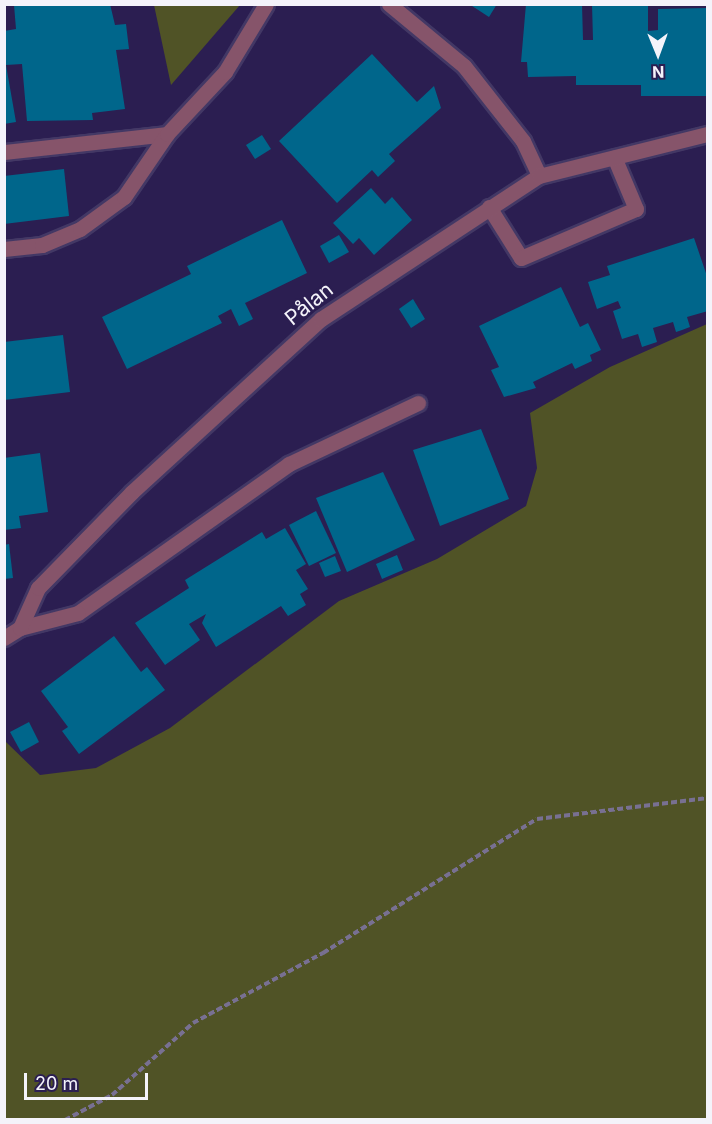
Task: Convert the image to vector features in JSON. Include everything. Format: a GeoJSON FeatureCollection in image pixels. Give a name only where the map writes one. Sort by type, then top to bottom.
{"type":"FeatureCollection","features":[{"type":"Feature","properties":{"kind":"street"},"geometry":{"type":"LineString","coordinates":[[4,249],[42,245],[80,229],[124,197],[167,134],[225,72],[266,4]]}},
{"type":"Feature","properties":{"kind":"street"},"geometry":{"type":"LineString","coordinates":[[389,4],[464,66],[523,141],[539,176]]}},
{"type":"Feature","properties":{"kind":"street"},"geometry":{"type":"LineString","coordinates":[[4,152],[167,134]]}},
{"type":"Feature","properties":{"kind":"street","name":"Pålan"},"geometry":{"type":"LineString","coordinates":[[20,628],[46,580],[321,319],[539,176],[708,134]]}},
{"type":"Feature","properties":{"kind":"street"},"geometry":{"type":"LineString","coordinates":[[489,207],[521,258],[636,209],[614,157]]}},
{"type":"Feature","properties":{"kind":"street"},"geometry":{"type":"LineString","coordinates":[[4,638],[20,628],[78,613],[289,464],[418,403]]}},
{"type":"Feature","properties":{"kind":"path"},"geometry":{"type":"LineString","coordinates":[[64,1119],[112,1095],[193,1023],[323,953],[537,819],[708,798]]}},
{"type":"Feature","properties":{"kind":"green space"},"geometry":{"type":"Polygon","coordinates":[[[154,5],[240,5],[171,85],[154,5]]]}},
{"type":"Feature","properties":{"kind":"green space"},"geometry":{"type":"Polygon","coordinates":[[[707,324],[707,1119],[5,1119],[5,741],[40,775],[96,768],[170,728],[339,601],[437,559],[526,506],[537,468],[530,413],[610,367],[707,324]]]}},
{"type":"Feature","properties":{"kind":"building"},"geometry":{"type":"Polygon","coordinates":[[[110,4],[115,25],[126,24],[129,49],[116,50],[125,109],[92,113],[93,120],[27,121],[22,64],[6,65],[16,122],[4,124],[4,31],[16,29],[14,5],[110,4]]]}},
{"type":"Feature","properties":{"kind":"building"},"geometry":{"type":"Polygon","coordinates":[[[469,4],[497,4],[489,17],[469,4]]]}},
{"type":"Feature","properties":{"kind":"building"},"geometry":{"type":"Polygon","coordinates":[[[526,4],[582,4],[583,40],[593,40],[592,4],[648,4],[648,31],[658,30],[658,9],[708,8],[708,96],[641,96],[641,85],[576,85],[576,76],[528,77],[527,62],[521,62],[526,4]]]}},
{"type":"Feature","properties":{"kind":"building"},"geometry":{"type":"Polygon","coordinates":[[[372,54],[417,102],[434,86],[441,108],[389,154],[395,161],[378,177],[372,170],[337,203],[279,141],[372,54]]]}},
{"type":"Feature","properties":{"kind":"building"},"geometry":{"type":"Polygon","coordinates":[[[262,135],[271,149],[255,159],[246,145],[262,135]]]}},
{"type":"Feature","properties":{"kind":"building"},"geometry":{"type":"Polygon","coordinates":[[[64,169],[69,216],[4,224],[4,176],[64,169]]]}},
{"type":"Feature","properties":{"kind":"building"},"geometry":{"type":"Polygon","coordinates":[[[371,188],[385,204],[392,197],[412,220],[374,255],[359,238],[353,244],[333,223],[371,188]]]}},
{"type":"Feature","properties":{"kind":"building"},"geometry":{"type":"Polygon","coordinates":[[[282,220],[307,273],[245,303],[253,319],[239,326],[231,309],[218,316],[222,323],[127,369],[102,317],[191,274],[187,266],[282,220]]]}},
{"type":"Feature","properties":{"kind":"building"},"geometry":{"type":"Polygon","coordinates":[[[339,235],[349,252],[329,263],[320,246],[339,235]]]}},
{"type":"Feature","properties":{"kind":"building"},"geometry":{"type":"Polygon","coordinates":[[[694,238],[708,279],[708,311],[687,317],[690,327],[676,332],[673,322],[653,328],[657,342],[642,347],[638,334],[622,339],[613,311],[621,308],[618,301],[597,309],[588,282],[610,275],[607,266],[694,238]]]}},
{"type":"Feature","properties":{"kind":"building"},"geometry":{"type":"Polygon","coordinates":[[[561,287],[580,327],[588,323],[601,350],[590,355],[592,361],[575,369],[572,363],[533,382],[536,388],[504,397],[491,370],[499,367],[479,326],[561,287]]]}},
{"type":"Feature","properties":{"kind":"building"},"geometry":{"type":"Polygon","coordinates":[[[413,299],[425,319],[411,328],[399,309],[413,299]]]}},
{"type":"Feature","properties":{"kind":"building"},"geometry":{"type":"Polygon","coordinates":[[[63,335],[70,392],[4,400],[4,342],[63,335]]]}},
{"type":"Feature","properties":{"kind":"building"},"geometry":{"type":"Polygon","coordinates":[[[481,429],[509,499],[440,526],[413,450],[481,429]]]}},
{"type":"Feature","properties":{"kind":"building"},"geometry":{"type":"Polygon","coordinates":[[[40,453],[48,512],[19,516],[21,528],[4,530],[4,458],[40,453]]]}},
{"type":"Feature","properties":{"kind":"building"},"geometry":{"type":"Polygon","coordinates":[[[383,472],[415,540],[347,572],[316,498],[383,472]]]}},
{"type":"Feature","properties":{"kind":"building"},"geometry":{"type":"Polygon","coordinates":[[[316,511],[336,553],[309,566],[289,525],[316,511]]]}},
{"type":"Feature","properties":{"kind":"building"},"geometry":{"type":"Polygon","coordinates":[[[285,528],[306,564],[296,570],[308,589],[300,594],[306,605],[288,616],[281,606],[216,647],[202,623],[206,614],[189,624],[200,640],[165,665],[135,623],[189,588],[185,580],[262,532],[266,539],[285,528]]]}},
{"type":"Feature","properties":{"kind":"building"},"geometry":{"type":"Polygon","coordinates":[[[9,544],[13,578],[4,579],[4,545],[9,544]]]}},
{"type":"Feature","properties":{"kind":"building"},"geometry":{"type":"Polygon","coordinates":[[[397,555],[403,570],[382,579],[376,564],[397,555]]]}},
{"type":"Feature","properties":{"kind":"building"},"geometry":{"type":"Polygon","coordinates":[[[335,556],[341,571],[325,577],[319,563],[335,556]]]}},
{"type":"Feature","properties":{"kind":"building"},"geometry":{"type":"Polygon","coordinates":[[[114,636],[141,672],[147,667],[165,690],[79,754],[62,731],[68,727],[41,691],[114,636]]]}},
{"type":"Feature","properties":{"kind":"building"},"geometry":{"type":"Polygon","coordinates":[[[29,722],[39,742],[21,752],[10,732],[29,722]]]}}]}
